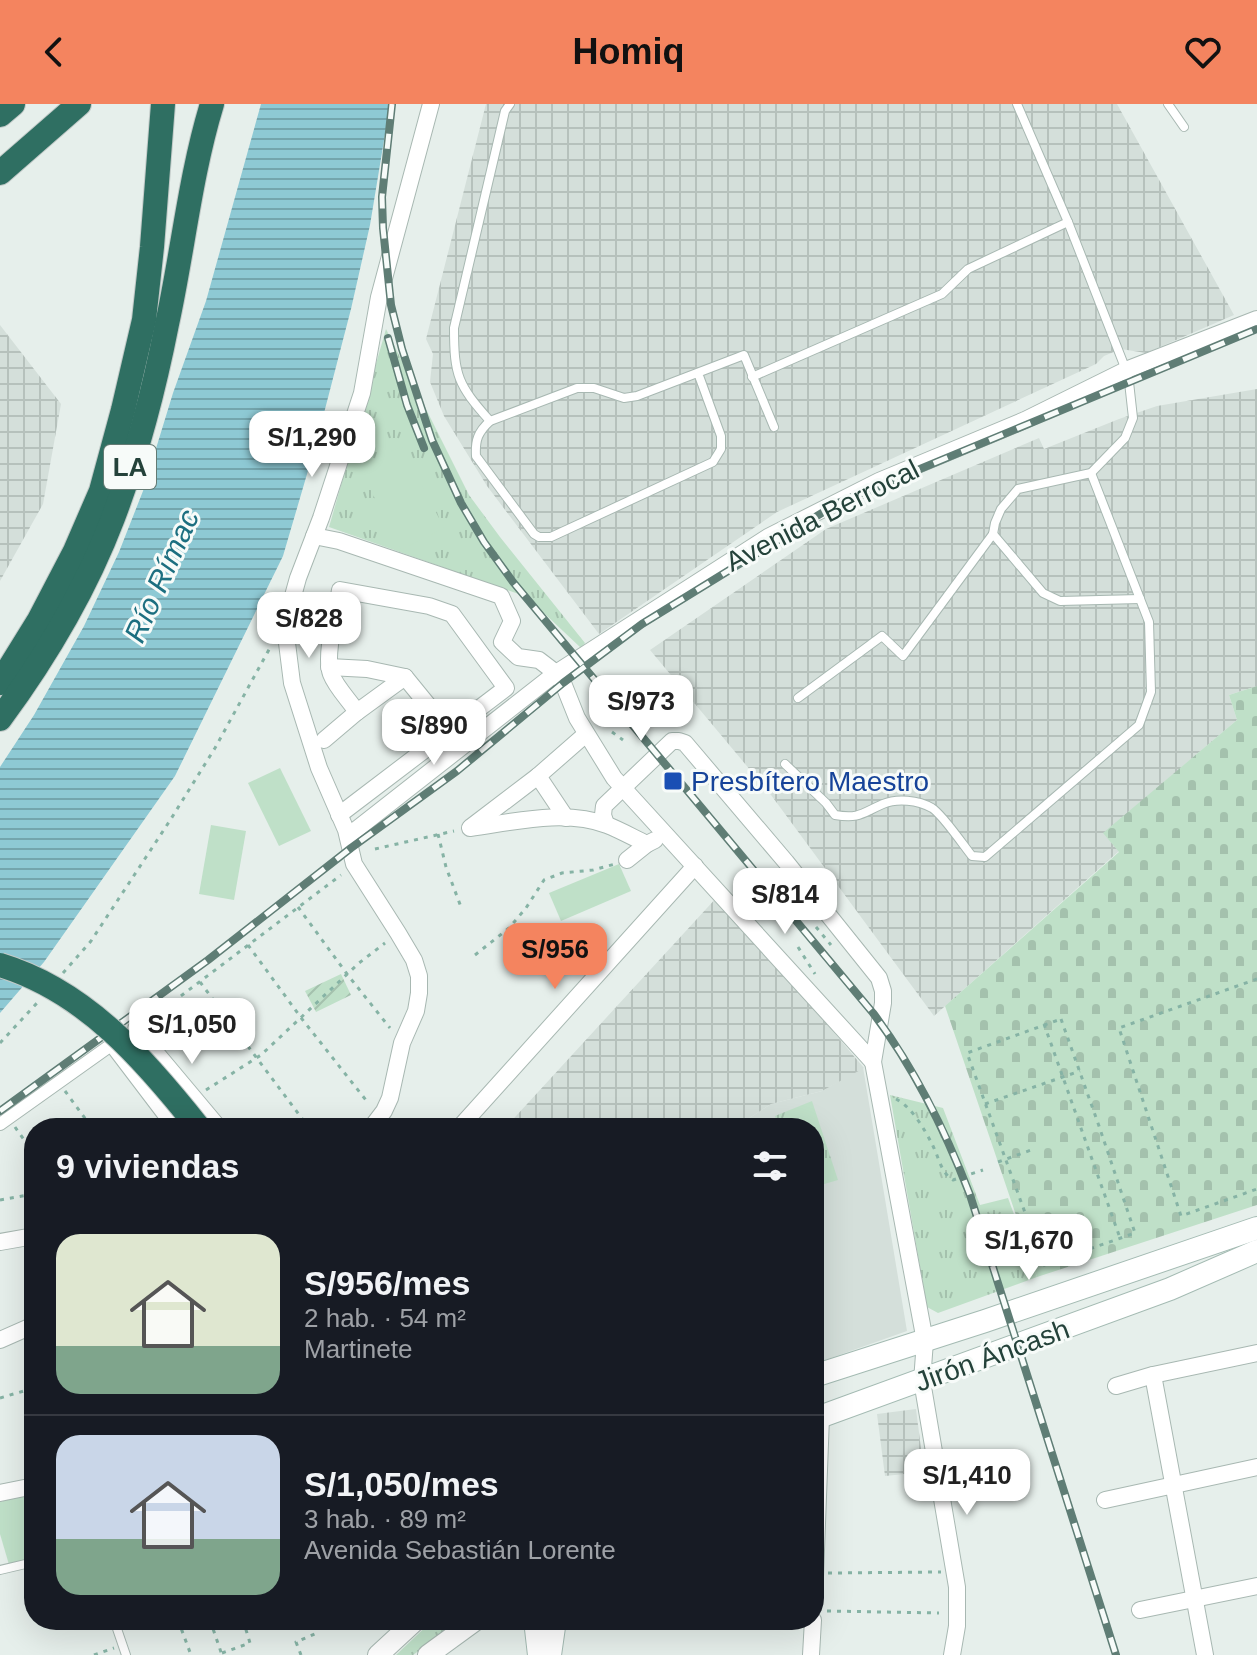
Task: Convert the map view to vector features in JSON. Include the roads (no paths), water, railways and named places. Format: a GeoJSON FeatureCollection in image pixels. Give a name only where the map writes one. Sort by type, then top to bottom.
{"type":"FeatureCollection","features":[{"type":"Feature","properties":{"kind":"highway"},"geometry":{"type":"LineString","coordinates":[[0,115],[13,104]]}},
{"type":"Feature","properties":{"kind":"highway"},"geometry":{"type":"LineString","coordinates":[[0,173],[79,104]]}},
{"type":"Feature","properties":{"kind":"highway","name":"LA"},"geometry":{"type":"LineString","coordinates":[[0,683],[61,581],[101,491],[144,320],[163,104]]}},
{"type":"Feature","properties":{"kind":"highway","name":"LA"},"geometry":{"type":"LineString","coordinates":[[0,719],[55,636],[113,517],[147,415],[168,323],[199,152],[212,104]]}},
{"type":"Feature","properties":{"kind":"highway"},"geometry":{"type":"LineString","coordinates":[[0,965],[40,980],[70,996],[100,1020],[132,1049],[191,1118]]}},
{"type":"Feature","properties":{"kind":"main road","name":"Jirón Áncash"},"geometry":{"type":"LineString","coordinates":[[824,1373],[1257,1228]]}},
{"type":"Feature","properties":{"kind":"main road","name":"Jirón Áncash"},"geometry":{"type":"LineString","coordinates":[[824,1416],[1170,1289],[1257,1251]]}},
{"type":"Feature","properties":{"kind":"main road"},"geometry":{"type":"LineString","coordinates":[[1057,1297],[1066,1310],[1064,1328]]}},
{"type":"Feature","properties":{"kind":"main road"},"geometry":{"type":"LineString","coordinates":[[536,1630],[539,1655]]}},
{"type":"Feature","properties":{"kind":"main road"},"geometry":{"type":"LineString","coordinates":[[550,1655],[554,1630]]}},
{"type":"Feature","properties":{"kind":"street"},"geometry":{"type":"LineString","coordinates":[[378,1118],[390,1098],[402,1043],[416,1011],[419,976],[414,960],[351,850],[314,753],[292,683],[287,643],[288,614],[362,393],[379,297],[431,104]]}},
{"type":"Feature","properties":{"kind":"street","name":"Avenida Berrocal"},"geometry":{"type":"LineString","coordinates":[[351,850],[556,673],[768,537],[879,481],[1025,420],[1126,370],[1257,319]]}},
{"type":"Feature","properties":{"kind":"street"},"geometry":{"type":"LineString","coordinates":[[314,536],[339,541],[501,596],[512,621],[502,642],[518,657],[539,660],[556,673],[577,718],[614,778],[873,1062]]}},
{"type":"Feature","properties":{"kind":"street"},"geometry":{"type":"LineString","coordinates":[[339,815],[506,688],[452,614],[429,606],[340,590],[329,667],[331,677],[357,712]]}},
{"type":"Feature","properties":{"kind":"street"},"geometry":{"type":"LineString","coordinates":[[329,667],[367,669],[405,677],[449,731]]}},
{"type":"Feature","properties":{"kind":"street"},"geometry":{"type":"LineString","coordinates":[[324,740],[405,677]]}},
{"type":"Feature","properties":{"kind":"street"},"geometry":{"type":"LineString","coordinates":[[586,734],[538,776],[470,828],[536,818],[578,818],[606,824],[647,844]]}},
{"type":"Feature","properties":{"kind":"street"},"geometry":{"type":"LineString","coordinates":[[606,824],[604,806],[622,787],[672,741],[685,743],[879,978],[883,1003],[873,1062],[925,1341],[922,1381],[957,1587],[957,1626],[952,1655]]}},
{"type":"Feature","properties":{"kind":"street"},"geometry":{"type":"LineString","coordinates":[[538,776],[566,818]]}},
{"type":"Feature","properties":{"kind":"street"},"geometry":{"type":"LineString","coordinates":[[627,860],[647,844],[668,836]]}},
{"type":"Feature","properties":{"kind":"street"},"geometry":{"type":"LineString","coordinates":[[468,1118],[695,866]]}},
{"type":"Feature","properties":{"kind":"street"},"geometry":{"type":"LineString","coordinates":[[4,1121],[136,1029],[210,1118]]}},
{"type":"Feature","properties":{"kind":"street"},"geometry":{"type":"LineString","coordinates":[[112,1044],[168,1118]]}},
{"type":"Feature","properties":{"kind":"street"},"geometry":{"type":"LineString","coordinates":[[0,1242],[24,1238]]}},
{"type":"Feature","properties":{"kind":"street"},"geometry":{"type":"LineString","coordinates":[[0,1340],[24,1329]]}},
{"type":"Feature","properties":{"kind":"street"},"geometry":{"type":"LineString","coordinates":[[1116,1386],[1257,1353]]}},
{"type":"Feature","properties":{"kind":"street"},"geometry":{"type":"LineString","coordinates":[[1153,1375],[1205,1655]]}},
{"type":"Feature","properties":{"kind":"street"},"geometry":{"type":"LineString","coordinates":[[1105,1500],[1257,1467]]}},
{"type":"Feature","properties":{"kind":"street"},"geometry":{"type":"LineString","coordinates":[[0,1493],[24,1488]]}},
{"type":"Feature","properties":{"kind":"street"},"geometry":{"type":"LineString","coordinates":[[1140,1610],[1257,1586]]}},
{"type":"Feature","properties":{"kind":"street"},"geometry":{"type":"LineString","coordinates":[[378,1655],[405,1630]]}},
{"type":"Feature","properties":{"kind":"street"},"geometry":{"type":"LineString","coordinates":[[428,1655],[462,1630]]}},
{"type":"Feature","properties":{"kind":"street"},"geometry":{"type":"LineString","coordinates":[[811,1655],[812,1630]]}},
{"type":"Feature","properties":{"kind":"lane"},"geometry":{"type":"LineString","coordinates":[[490,421],[460,383],[454,361],[454,328],[505,111],[510,104]]}},
{"type":"Feature","properties":{"kind":"lane"},"geometry":{"type":"LineString","coordinates":[[798,698],[882,636],[903,656],[993,534],[1001,509],[1018,489],[1091,473],[1125,438],[1133,418],[1126,370],[1068,222],[1017,104]]}},
{"type":"Feature","properties":{"kind":"lane"},"geometry":{"type":"LineString","coordinates":[[1168,104],[1184,127]]}},
{"type":"Feature","properties":{"kind":"lane"},"geometry":{"type":"LineString","coordinates":[[752,377],[942,294],[968,269],[1068,222]]}},
{"type":"Feature","properties":{"kind":"lane"},"geometry":{"type":"LineString","coordinates":[[698,373],[721,436],[721,449],[713,462],[551,537],[534,534],[476,456],[475,441],[480,430],[490,421],[577,388],[594,388],[624,398],[637,396],[744,355],[774,427]]}},
{"type":"Feature","properties":{"kind":"lane"},"geometry":{"type":"LineString","coordinates":[[785,764],[835,815],[865,814],[885,803],[911,800],[934,809],[972,856],[985,857],[1139,725],[1151,692],[1149,622],[1091,473]]}},
{"type":"Feature","properties":{"kind":"lane"},"geometry":{"type":"LineString","coordinates":[[993,534],[1043,593],[1060,601],[1140,599]]}},
{"type":"Feature","properties":{"kind":"lane"},"geometry":{"type":"LineString","coordinates":[[0,1570],[24,1564]]}},
{"type":"Feature","properties":{"kind":"lane"},"geometry":{"type":"LineString","coordinates":[[117,1630],[124,1650]]}},
{"type":"Feature","properties":{"kind":"water","name":"Río Rímac"},"geometry":{"type":"Polygon","coordinates":[[[261,104],[390,104],[370,225],[317,440],[283,556],[175,776],[44,962],[0,1013],[0,767],[34,715],[84,626],[119,552],[143,491],[206,301],[261,104]]]}},
{"type":"Feature","properties":{"kind":"railway"},"geometry":{"type":"LineString","coordinates":[[392,104],[382,197],[391,305],[432,440],[461,503],[513,582],[873,1013],[916,1078],[970,1195],[1116,1655]]}},
{"type":"Feature","properties":{"kind":"railway"},"geometry":{"type":"LineString","coordinates":[[0,1111],[208,960],[351,848],[457,771],[563,683],[642,624],[838,503],[1257,329]]}},
{"type":"Feature","properties":{"kind":"railway"},"geometry":{"type":"LineString","coordinates":[[388,338],[407,405],[424,448]]}},
{"type":"Feature","properties":{"kind":"place","name":"Presbítero Maestro"},"geometry":{"type":"Point","coordinates":[673,781]}}]}
